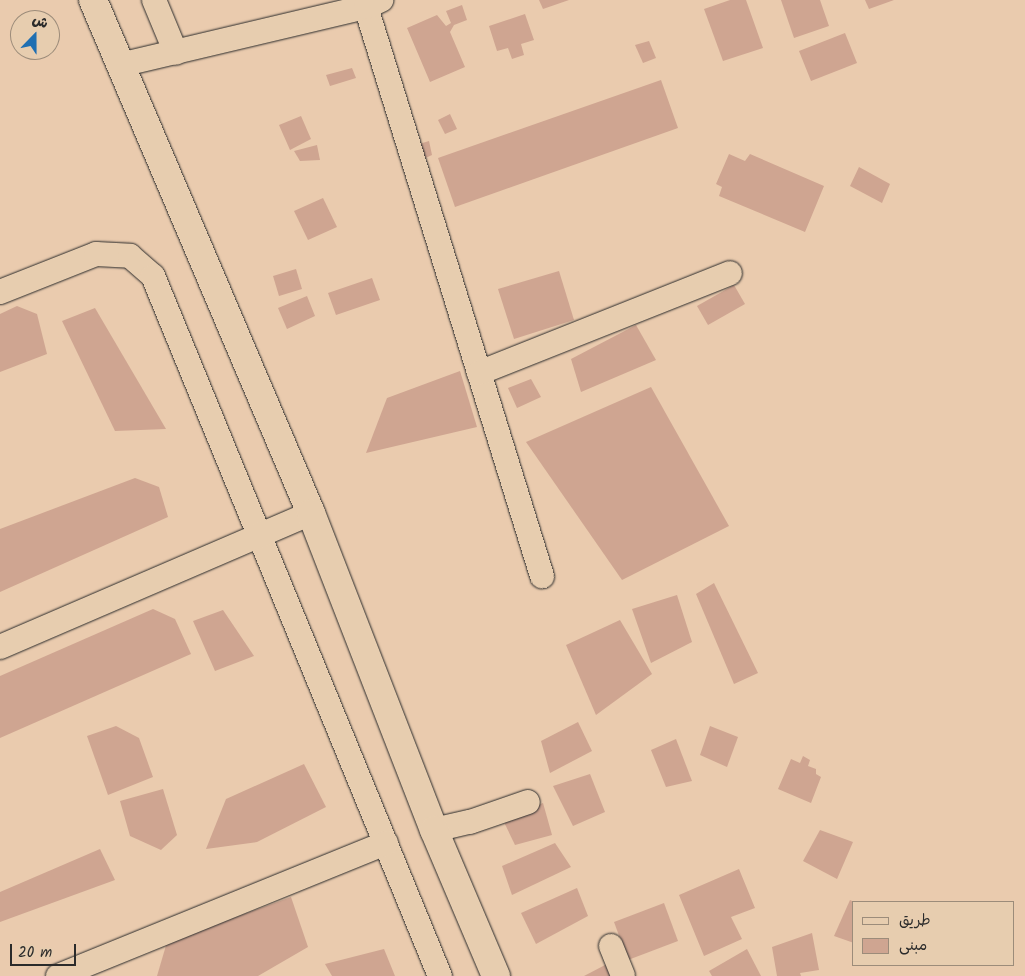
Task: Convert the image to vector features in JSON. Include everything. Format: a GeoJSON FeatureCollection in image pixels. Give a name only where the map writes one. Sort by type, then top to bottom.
{"type":"FeatureCollection","features":[{"type":"Feature","properties":{"kind":"street"},"geometry":{"type":"LineString","coordinates":[[93,0],[311,513],[434,830],[496,976]]}},
{"type":"Feature","properties":{"kind":"street"},"geometry":{"type":"LineString","coordinates":[[154,0],[176,53]]}},
{"type":"Feature","properties":{"kind":"street"},"geometry":{"type":"LineString","coordinates":[[120,65],[176,53],[374,3],[479,373],[542,576]]}},
{"type":"Feature","properties":{"kind":"street"},"geometry":{"type":"LineString","coordinates":[[0,292],[96,254],[130,256],[153,276],[440,976]]}},
{"type":"Feature","properties":{"kind":"street"},"geometry":{"type":"LineString","coordinates":[[479,373],[730,273]]}},
{"type":"Feature","properties":{"kind":"street"},"geometry":{"type":"LineString","coordinates":[[0,647],[260,537],[311,513]]}},
{"type":"Feature","properties":{"kind":"street"},"geometry":{"type":"LineString","coordinates":[[434,830],[470,822],[528,802]]}},
{"type":"Feature","properties":{"kind":"street"},"geometry":{"type":"LineString","coordinates":[[58,976],[386,843]]}},
{"type":"Feature","properties":{"kind":"street"},"geometry":{"type":"LineString","coordinates":[[612,946],[624,976]]}},
{"type":"Feature","properties":{"kind":"building"},"geometry":{"type":"Polygon","coordinates":[[[539,0],[569,0],[543,9],[539,0]]]}},
{"type":"Feature","properties":{"kind":"building"},"geometry":{"type":"Polygon","coordinates":[[[730,0],[746,0],[763,48],[723,61],[704,9],[730,0]]]}},
{"type":"Feature","properties":{"kind":"building"},"geometry":{"type":"Polygon","coordinates":[[[781,0],[820,0],[829,26],[794,38],[781,0]]]}},
{"type":"Feature","properties":{"kind":"building"},"geometry":{"type":"Polygon","coordinates":[[[865,0],[894,0],[869,9],[865,0]]]}},
{"type":"Feature","properties":{"kind":"building"},"geometry":{"type":"Polygon","coordinates":[[[462,5],[467,20],[454,25],[450,32],[465,67],[430,82],[407,28],[437,15],[446,26],[451,23],[446,11],[462,5]]]}},
{"type":"Feature","properties":{"kind":"building"},"geometry":{"type":"Polygon","coordinates":[[[525,14],[534,40],[521,44],[524,55],[512,59],[508,48],[497,51],[489,26],[525,14]]]}},
{"type":"Feature","properties":{"kind":"building"},"geometry":{"type":"Polygon","coordinates":[[[845,33],[857,63],[811,81],[799,51],[845,33]]]}},
{"type":"Feature","properties":{"kind":"building"},"geometry":{"type":"Polygon","coordinates":[[[649,41],[656,58],[643,63],[635,45],[649,41]]]}},
{"type":"Feature","properties":{"kind":"building"},"geometry":{"type":"Polygon","coordinates":[[[352,68],[356,78],[330,86],[326,75],[352,68]]]}},
{"type":"Feature","properties":{"kind":"building"},"geometry":{"type":"Polygon","coordinates":[[[661,80],[678,128],[455,207],[438,158],[661,80]]]}},
{"type":"Feature","properties":{"kind":"building"},"geometry":{"type":"Polygon","coordinates":[[[450,114],[457,129],[445,134],[438,120],[450,114]]]}},
{"type":"Feature","properties":{"kind":"building"},"geometry":{"type":"Polygon","coordinates":[[[301,116],[311,139],[290,150],[279,125],[301,116]]]}},
{"type":"Feature","properties":{"kind":"building"},"geometry":{"type":"Polygon","coordinates":[[[429,141],[432,155],[421,160],[416,145],[429,141]]]}},
{"type":"Feature","properties":{"kind":"building"},"geometry":{"type":"Polygon","coordinates":[[[317,145],[320,160],[300,161],[294,151],[317,145]]]}},
{"type":"Feature","properties":{"kind":"building"},"geometry":{"type":"Polygon","coordinates":[[[729,154],[745,161],[750,154],[824,186],[805,232],[719,196],[722,187],[716,184],[729,154]]]}},
{"type":"Feature","properties":{"kind":"building"},"geometry":{"type":"Polygon","coordinates":[[[859,167],[890,184],[882,203],[850,186],[859,167]]]}},
{"type":"Feature","properties":{"kind":"building"},"geometry":{"type":"Polygon","coordinates":[[[323,198],[337,227],[308,240],[294,211],[323,198]]]}},
{"type":"Feature","properties":{"kind":"building"},"geometry":{"type":"Polygon","coordinates":[[[296,269],[302,289],[279,296],[273,276],[296,269]]]}},
{"type":"Feature","properties":{"kind":"building"},"geometry":{"type":"Polygon","coordinates":[[[559,271],[574,320],[514,339],[498,289],[559,271]]]}},
{"type":"Feature","properties":{"kind":"building"},"geometry":{"type":"Polygon","coordinates":[[[372,278],[380,300],[336,315],[328,293],[372,278]]]}},
{"type":"Feature","properties":{"kind":"building"},"geometry":{"type":"Polygon","coordinates":[[[734,285],[745,304],[708,325],[697,306],[734,285]]]}},
{"type":"Feature","properties":{"kind":"building"},"geometry":{"type":"Polygon","coordinates":[[[307,296],[315,316],[287,329],[278,308],[307,296]]]}},
{"type":"Feature","properties":{"kind":"building"},"geometry":{"type":"Polygon","coordinates":[[[17,306],[37,314],[47,354],[0,372],[0,314],[17,306]]]}},
{"type":"Feature","properties":{"kind":"building"},"geometry":{"type":"Polygon","coordinates":[[[95,308],[166,429],[115,431],[62,321],[95,308]]]}},
{"type":"Feature","properties":{"kind":"building"},"geometry":{"type":"Polygon","coordinates":[[[636,325],[656,360],[581,392],[571,359],[636,325]]]}},
{"type":"Feature","properties":{"kind":"building"},"geometry":{"type":"Polygon","coordinates":[[[460,371],[477,427],[366,453],[387,398],[460,371]]]}},
{"type":"Feature","properties":{"kind":"building"},"geometry":{"type":"Polygon","coordinates":[[[531,379],[541,397],[517,408],[508,388],[531,379]]]}},
{"type":"Feature","properties":{"kind":"building"},"geometry":{"type":"Polygon","coordinates":[[[651,387],[729,526],[622,580],[526,442],[651,387]]]}},
{"type":"Feature","properties":{"kind":"building"},"geometry":{"type":"Polygon","coordinates":[[[135,478],[159,487],[168,517],[0,592],[0,529],[135,478]]]}},
{"type":"Feature","properties":{"kind":"building"},"geometry":{"type":"Polygon","coordinates":[[[714,583],[758,673],[734,684],[696,594],[714,583]]]}},
{"type":"Feature","properties":{"kind":"building"},"geometry":{"type":"Polygon","coordinates":[[[677,595],[692,642],[651,663],[632,609],[677,595]]]}},
{"type":"Feature","properties":{"kind":"building"},"geometry":{"type":"Polygon","coordinates":[[[153,609],[175,619],[191,654],[0,738],[0,676],[153,609]]]}},
{"type":"Feature","properties":{"kind":"building"},"geometry":{"type":"Polygon","coordinates":[[[223,610],[254,656],[215,671],[193,621],[223,610]]]}},
{"type":"Feature","properties":{"kind":"building"},"geometry":{"type":"Polygon","coordinates":[[[620,620],[652,674],[596,715],[566,645],[620,620]]]}},
{"type":"Feature","properties":{"kind":"building"},"geometry":{"type":"Polygon","coordinates":[[[578,722],[592,751],[550,773],[541,741],[578,722]]]}},
{"type":"Feature","properties":{"kind":"building"},"geometry":{"type":"Polygon","coordinates":[[[116,726],[139,738],[153,777],[108,795],[87,736],[116,726]]]}},
{"type":"Feature","properties":{"kind":"building"},"geometry":{"type":"Polygon","coordinates":[[[710,726],[738,737],[727,767],[700,755],[710,726]]]}},
{"type":"Feature","properties":{"kind":"building"},"geometry":{"type":"Polygon","coordinates":[[[676,739],[692,781],[666,787],[651,750],[676,739]]]}},
{"type":"Feature","properties":{"kind":"building"},"geometry":{"type":"Polygon","coordinates":[[[803,756],[810,760],[808,766],[816,769],[816,774],[821,777],[811,803],[778,789],[791,759],[800,763],[803,756]]]}},
{"type":"Feature","properties":{"kind":"building"},"geometry":{"type":"Polygon","coordinates":[[[304,764],[326,807],[257,842],[206,849],[226,799],[304,764]]]}},
{"type":"Feature","properties":{"kind":"building"},"geometry":{"type":"Polygon","coordinates":[[[590,774],[605,812],[573,826],[553,786],[590,774]]]}},
{"type":"Feature","properties":{"kind":"building"},"geometry":{"type":"Polygon","coordinates":[[[163,789],[177,835],[161,850],[130,836],[120,801],[163,789]]]}},
{"type":"Feature","properties":{"kind":"building"},"geometry":{"type":"Polygon","coordinates":[[[543,803],[552,835],[515,845],[502,818],[543,803]]]}},
{"type":"Feature","properties":{"kind":"building"},"geometry":{"type":"Polygon","coordinates":[[[820,830],[853,842],[837,879],[803,861],[820,830]]]}},
{"type":"Feature","properties":{"kind":"building"},"geometry":{"type":"Polygon","coordinates":[[[555,843],[571,867],[512,895],[502,866],[555,843]]]}},
{"type":"Feature","properties":{"kind":"building"},"geometry":{"type":"Polygon","coordinates":[[[100,849],[115,880],[0,922],[0,892],[100,849]]]}},
{"type":"Feature","properties":{"kind":"building"},"geometry":{"type":"Polygon","coordinates":[[[739,869],[755,908],[731,917],[742,939],[704,956],[679,895],[739,869]]]}},
{"type":"Feature","properties":{"kind":"building"},"geometry":{"type":"Polygon","coordinates":[[[577,888],[588,916],[536,944],[521,913],[577,888]]]}},
{"type":"Feature","properties":{"kind":"building"},"geometry":{"type":"Polygon","coordinates":[[[291,897],[308,947],[258,976],[157,976],[167,942],[291,897]]]}},
{"type":"Feature","properties":{"kind":"building"},"geometry":{"type":"Polygon","coordinates":[[[850,900],[852,901],[852,942],[834,936],[850,900]]]}},
{"type":"Feature","properties":{"kind":"building"},"geometry":{"type":"Polygon","coordinates":[[[664,903],[678,941],[628,960],[614,922],[664,903]]]}},
{"type":"Feature","properties":{"kind":"building"},"geometry":{"type":"Polygon","coordinates":[[[812,933],[819,970],[800,973],[801,976],[777,976],[772,947],[812,933]]]}},
{"type":"Feature","properties":{"kind":"building"},"geometry":{"type":"Polygon","coordinates":[[[384,949],[395,976],[332,976],[325,964],[384,949]]]}},
{"type":"Feature","properties":{"kind":"building"},"geometry":{"type":"Polygon","coordinates":[[[747,949],[761,976],[712,976],[709,971],[747,949]]]}},
{"type":"Feature","properties":{"kind":"building"},"geometry":{"type":"Polygon","coordinates":[[[607,964],[612,976],[584,976],[607,964]]]}}]}
